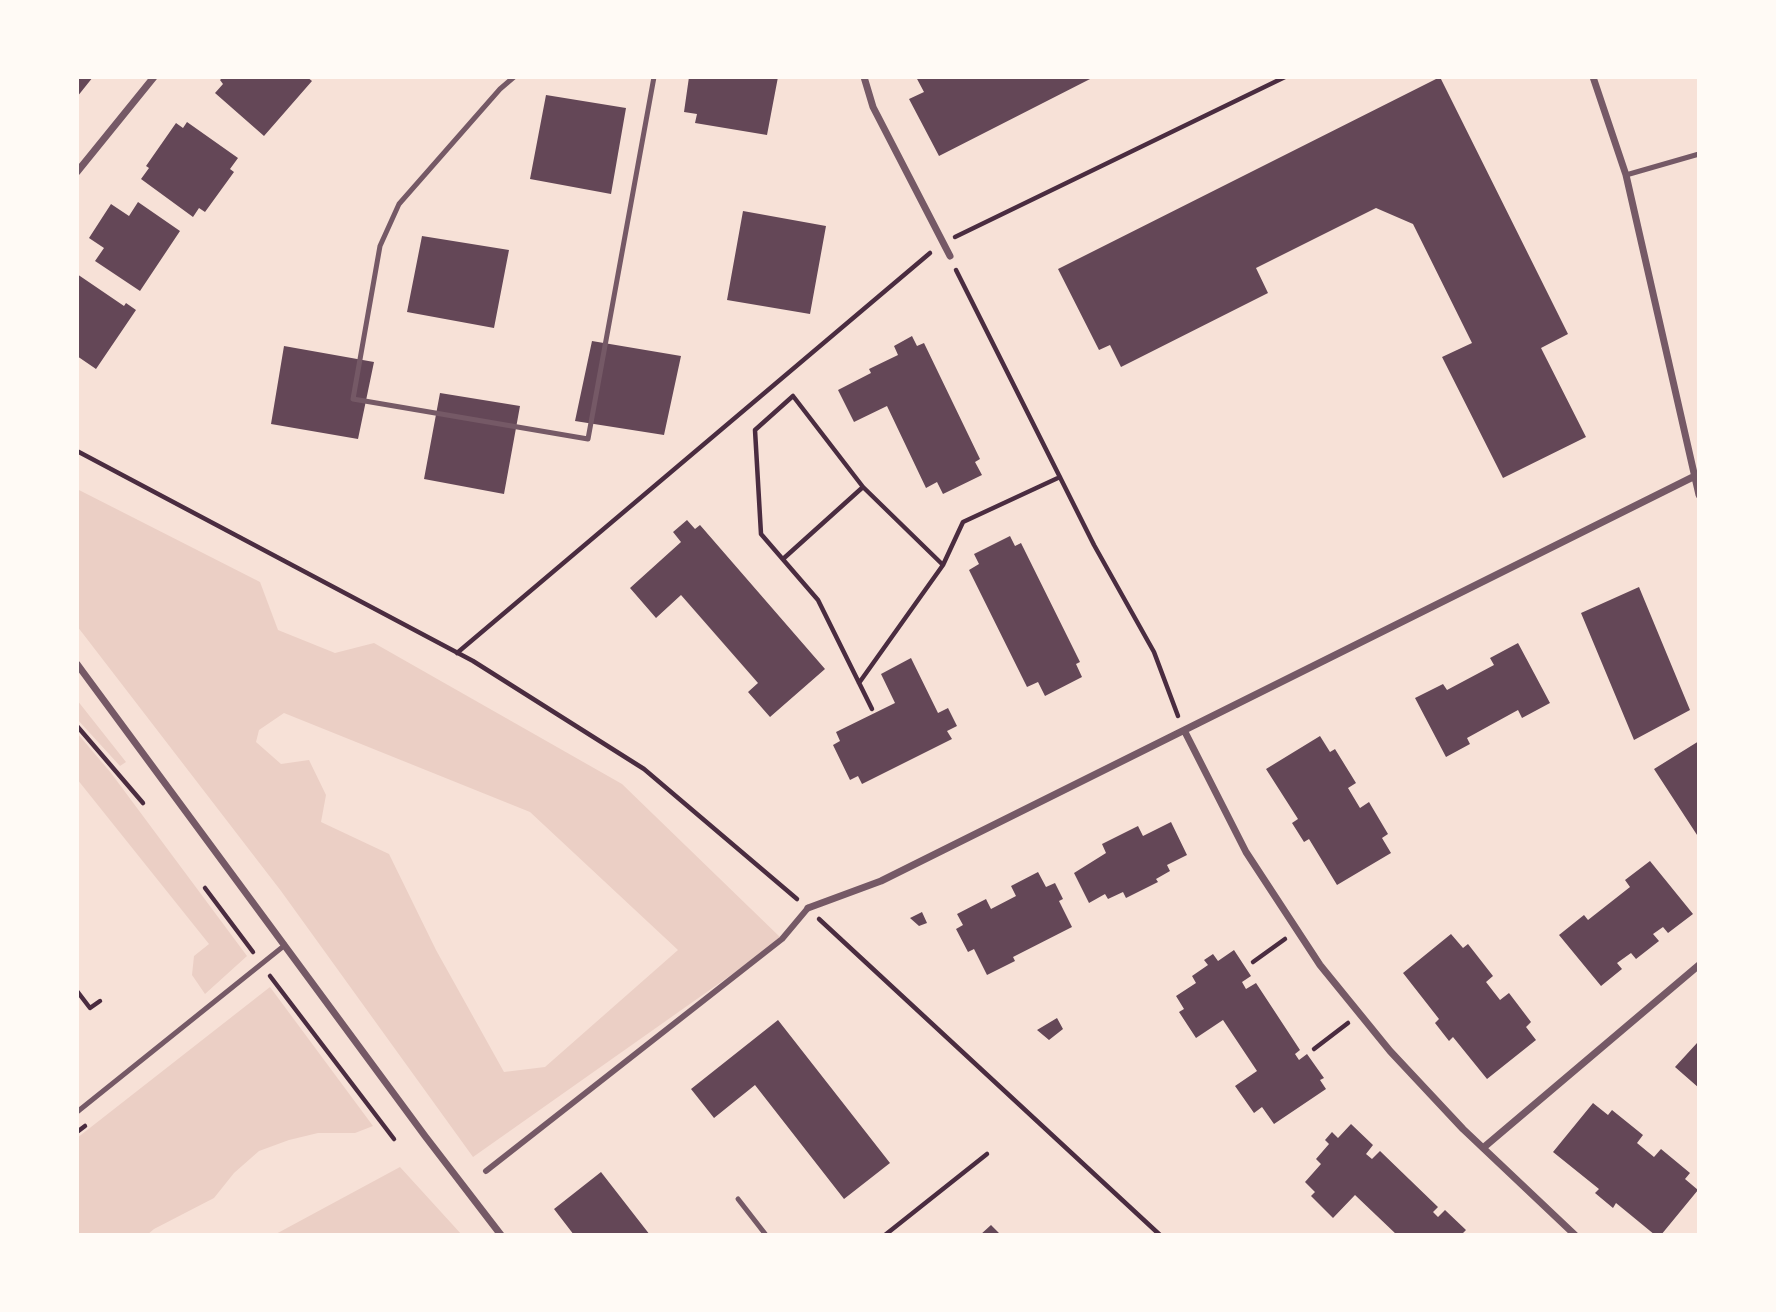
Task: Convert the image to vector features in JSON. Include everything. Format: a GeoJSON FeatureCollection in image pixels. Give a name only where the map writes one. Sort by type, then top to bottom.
{"type":"FeatureCollection","features":[{"type":"Feature","properties":{"kind":"street"},"geometry":{"type":"LineString","coordinates":[[77,172],[154,77]]}},
{"type":"Feature","properties":{"kind":"street"},"geometry":{"type":"LineString","coordinates":[[864,77],[873,107],[950,256]]}},
{"type":"Feature","properties":{"kind":"street"},"geometry":{"type":"LineString","coordinates":[[1593,77],[1626,175],[1699,495]]}},
{"type":"Feature","properties":{"kind":"street"},"geometry":{"type":"LineString","coordinates":[[486,1171],[782,939],[808,908],[881,881],[1696,475]]}},
{"type":"Feature","properties":{"kind":"street"},"geometry":{"type":"LineString","coordinates":[[77,664],[501,1235]]}},
{"type":"Feature","properties":{"kind":"street"},"geometry":{"type":"LineString","coordinates":[[1184,730],[1246,852],[1320,965],[1390,1051],[1483,1148],[1575,1235]]}},
{"type":"Feature","properties":{"kind":"street"},"geometry":{"type":"LineString","coordinates":[[1483,1148],[1699,965]]}},
{"type":"Feature","properties":{"kind":"lane"},"geometry":{"type":"LineString","coordinates":[[514,77],[500,89],[399,204],[380,246],[354,398],[588,439],[654,77]]}},
{"type":"Feature","properties":{"kind":"lane"},"geometry":{"type":"LineString","coordinates":[[1626,175],[1699,154]]}},
{"type":"Feature","properties":{"kind":"lane"},"geometry":{"type":"LineString","coordinates":[[77,1112],[285,945]]}},
{"type":"Feature","properties":{"kind":"lane"},"geometry":{"type":"LineString","coordinates":[[737,1199],[766,1235]]}},
{"type":"Feature","properties":{"kind":"path"},"geometry":{"type":"LineString","coordinates":[[457,653],[943,243],[1285,77]]}},
{"type":"Feature","properties":{"kind":"path"},"geometry":{"type":"LineString","coordinates":[[950,256],[1094,545],[1154,652],[1184,730]]}},
{"type":"Feature","properties":{"kind":"path"},"geometry":{"type":"LineString","coordinates":[[872,709],[818,600],[761,534],[755,430],[793,396],[863,487],[943,565]]}},
{"type":"Feature","properties":{"kind":"path"},"geometry":{"type":"LineString","coordinates":[[77,451],[457,653],[644,769],[808,908],[1160,1235]]}},
{"type":"Feature","properties":{"kind":"path"},"geometry":{"type":"LineString","coordinates":[[859,683],[943,565],[963,522],[1060,477]]}},
{"type":"Feature","properties":{"kind":"path"},"geometry":{"type":"LineString","coordinates":[[783,559],[863,487]]}},
{"type":"Feature","properties":{"kind":"path"},"geometry":{"type":"LineString","coordinates":[[77,726],[143,803]]}},
{"type":"Feature","properties":{"kind":"path"},"geometry":{"type":"LineString","coordinates":[[205,888],[394,1139]]}},
{"type":"Feature","properties":{"kind":"path"},"geometry":{"type":"LineString","coordinates":[[1253,962],[1273,946],[1298,932]]}},
{"type":"Feature","properties":{"kind":"path"},"geometry":{"type":"LineString","coordinates":[[77,991],[90,1008],[100,1001]]}},
{"type":"Feature","properties":{"kind":"path"},"geometry":{"type":"LineString","coordinates":[[1314,1049],[1359,1013]]}},
{"type":"Feature","properties":{"kind":"path"},"geometry":{"type":"LineString","coordinates":[[885,1235],[987,1154]]}},
{"type":"Feature","properties":{"kind":"shaded area"},"geometry":{"type":"Polygon","coordinates":[[[77,489],[260,582],[278,630],[335,653],[374,643],[622,784],[782,939],[473,1157],[281,891],[77,626],[77,489]],[[284,713],[259,730],[256,742],[281,764],[309,760],[326,795],[321,822],[389,854],[436,950],[504,1072],[545,1067],[678,950],[530,812],[284,713]]]}},
{"type":"Feature","properties":{"kind":"shaded area"},"geometry":{"type":"Polygon","coordinates":[[[77,700],[126,762],[120,766],[77,719],[77,700]]]}},
{"type":"Feature","properties":{"kind":"shaded area"},"geometry":{"type":"Polygon","coordinates":[[[77,733],[111,773],[247,956],[205,994],[192,975],[194,956],[209,944],[77,779],[77,733]]]}},
{"type":"Feature","properties":{"kind":"shaded area"},"geometry":{"type":"Polygon","coordinates":[[[270,987],[373,1126],[355,1133],[318,1133],[259,1151],[234,1173],[214,1198],[147,1235],[77,1235],[77,1138],[270,987]]]}},
{"type":"Feature","properties":{"kind":"shaded area"},"geometry":{"type":"Polygon","coordinates":[[[400,1167],[462,1235],[274,1235],[400,1167]]]}},
{"type":"Feature","properties":{"kind":"building"},"geometry":{"type":"Polygon","coordinates":[[[77,77],[93,77],[77,97],[77,77]]]}},
{"type":"Feature","properties":{"kind":"building"},"geometry":{"type":"Polygon","coordinates":[[[223,77],[307,77],[312,81],[264,136],[215,93],[223,84],[220,80],[223,77]]]}},
{"type":"Feature","properties":{"kind":"building"},"geometry":{"type":"Polygon","coordinates":[[[689,77],[778,77],[767,135],[695,123],[697,114],[684,112],[689,77]]]}},
{"type":"Feature","properties":{"kind":"building"},"geometry":{"type":"Polygon","coordinates":[[[916,77],[1094,77],[939,156],[909,99],[924,92],[916,77]]]}},
{"type":"Feature","properties":{"kind":"building"},"geometry":{"type":"Polygon","coordinates":[[[1440,77],[1568,334],[1541,348],[1586,437],[1503,478],[1442,357],[1472,343],[1413,224],[1376,208],[1256,268],[1268,293],[1121,367],[1110,345],[1099,350],[1058,269],[1440,77]]]}},
{"type":"Feature","properties":{"kind":"building"},"geometry":{"type":"Polygon","coordinates":[[[546,95],[626,108],[611,194],[530,179],[546,95]]]}},
{"type":"Feature","properties":{"kind":"building"},"geometry":{"type":"Polygon","coordinates":[[[187,122],[238,158],[230,169],[234,172],[205,212],[199,208],[193,217],[141,179],[149,168],[146,166],[176,123],[183,128],[187,122]]]}},
{"type":"Feature","properties":{"kind":"building"},"geometry":{"type":"Polygon","coordinates":[[[138,202],[180,231],[140,291],[95,261],[104,248],[89,238],[111,204],[129,216],[138,202]]]}},
{"type":"Feature","properties":{"kind":"building"},"geometry":{"type":"Polygon","coordinates":[[[743,211],[826,226],[810,314],[727,300],[743,211]]]}},
{"type":"Feature","properties":{"kind":"building"},"geometry":{"type":"Polygon","coordinates":[[[422,236],[509,250],[494,328],[407,312],[422,236]]]}},
{"type":"Feature","properties":{"kind":"building"},"geometry":{"type":"Polygon","coordinates":[[[77,274],[124,306],[126,303],[136,310],[96,369],[77,356],[77,274]]]}},
{"type":"Feature","properties":{"kind":"building"},"geometry":{"type":"Polygon","coordinates":[[[912,336],[917,346],[924,343],[980,459],[975,462],[982,475],[943,494],[937,482],[926,488],[887,406],[854,422],[838,390],[871,373],[869,369],[898,355],[894,346],[912,336]]]}},
{"type":"Feature","properties":{"kind":"building"},"geometry":{"type":"Polygon","coordinates":[[[592,341],[681,356],[664,435],[575,421],[592,341]]]}},
{"type":"Feature","properties":{"kind":"building"},"geometry":{"type":"Polygon","coordinates":[[[284,346],[374,362],[358,439],[271,424],[284,346]]]}},
{"type":"Feature","properties":{"kind":"building"},"geometry":{"type":"Polygon","coordinates":[[[440,393],[520,406],[504,494],[424,479],[440,393]]]}},
{"type":"Feature","properties":{"kind":"building"},"geometry":{"type":"Polygon","coordinates":[[[687,520],[695,529],[700,525],[825,669],[770,717],[748,692],[758,683],[681,595],[656,618],[630,588],[681,542],[673,532],[687,520]]]}},
{"type":"Feature","properties":{"kind":"building"},"geometry":{"type":"Polygon","coordinates":[[[1010,536],[1015,546],[1021,543],[1080,662],[1076,664],[1082,677],[1045,696],[1038,682],[1027,687],[969,570],[979,564],[974,554],[1010,536]]]}},
{"type":"Feature","properties":{"kind":"building"},"geometry":{"type":"Polygon","coordinates":[[[1639,587],[1690,710],[1634,740],[1581,613],[1639,587]]]}},
{"type":"Feature","properties":{"kind":"building"},"geometry":{"type":"Polygon","coordinates":[[[1518,643],[1550,703],[1522,718],[1518,710],[1467,738],[1470,744],[1446,757],[1415,698],[1443,684],[1447,690],[1494,665],[1490,658],[1518,643]]]}},
{"type":"Feature","properties":{"kind":"building"},"geometry":{"type":"Polygon","coordinates":[[[911,658],[938,713],[948,708],[957,726],[947,731],[952,739],[862,784],[858,776],[850,780],[833,745],[840,741],[836,732],[895,703],[881,674],[911,658]]]}},
{"type":"Feature","properties":{"kind":"building"},"geometry":{"type":"Polygon","coordinates":[[[1320,736],[1330,752],[1335,749],[1356,783],[1348,788],[1360,808],[1369,802],[1388,834],[1382,838],[1391,853],[1337,885],[1309,839],[1304,842],[1292,823],[1298,819],[1266,769],[1320,736]]]}},
{"type":"Feature","properties":{"kind":"building"},"geometry":{"type":"Polygon","coordinates":[[[1699,741],[1699,838],[1654,769],[1699,741]]]}},
{"type":"Feature","properties":{"kind":"building"},"geometry":{"type":"Polygon","coordinates":[[[1171,822],[1187,855],[1167,865],[1170,871],[1156,879],[1158,882],[1126,898],[1123,892],[1108,899],[1105,894],[1089,903],[1074,873],[1106,853],[1102,844],[1138,826],[1143,836],[1171,822]]]}},
{"type":"Feature","properties":{"kind":"building"},"geometry":{"type":"Polygon","coordinates":[[[1650,861],[1693,914],[1668,933],[1663,927],[1653,934],[1659,941],[1636,959],[1631,953],[1617,963],[1622,969],[1601,986],[1559,935],[1584,915],[1588,920],[1630,887],[1625,880],[1650,861]]]}},
{"type":"Feature","properties":{"kind":"building"},"geometry":{"type":"Polygon","coordinates":[[[1038,872],[1046,887],[1055,883],[1063,899],[1059,901],[1072,927],[1013,957],[1015,961],[987,975],[974,949],[968,952],[956,929],[963,925],[957,914],[986,899],[991,909],[1016,896],[1011,886],[1038,872]]]}},
{"type":"Feature","properties":{"kind":"building"},"geometry":{"type":"Polygon","coordinates":[[[922,912],[927,923],[919,926],[910,918],[922,912]]]}},
{"type":"Feature","properties":{"kind":"building"},"geometry":{"type":"Polygon","coordinates":[[[1451,934],[1463,948],[1468,944],[1493,976],[1486,982],[1500,1000],[1509,993],[1531,1022],[1526,1027],[1536,1040],[1487,1079],[1453,1037],[1449,1041],[1435,1023],[1439,1019],[1403,973],[1451,934]]]}},
{"type":"Feature","properties":{"kind":"building"},"geometry":{"type":"Polygon","coordinates":[[[1234,950],[1251,976],[1242,982],[1246,989],[1256,983],[1300,1050],[1295,1054],[1299,1060],[1307,1054],[1324,1078],[1320,1080],[1326,1089],[1274,1124],[1262,1107],[1254,1113],[1235,1086],[1257,1071],[1223,1020],[1196,1038],[1179,1012],[1184,1009],[1176,996],[1196,983],[1192,976],[1208,965],[1204,960],[1213,954],[1218,961],[1234,950]]]}},
{"type":"Feature","properties":{"kind":"building"},"geometry":{"type":"Polygon","coordinates":[[[1057,1018],[1063,1029],[1049,1040],[1037,1030],[1057,1018]]]}},
{"type":"Feature","properties":{"kind":"building"},"geometry":{"type":"Polygon","coordinates":[[[778,1020],[890,1163],[844,1199],[755,1085],[714,1118],[691,1089],[778,1020]]]}},
{"type":"Feature","properties":{"kind":"building"},"geometry":{"type":"Polygon","coordinates":[[[1697,1043],[1699,1045],[1699,1088],[1675,1067],[1697,1043]]]}},
{"type":"Feature","properties":{"kind":"building"},"geometry":{"type":"Polygon","coordinates":[[[1593,1103],[1608,1115],[1612,1110],[1643,1135],[1637,1143],[1654,1157],[1661,1149],[1690,1173],[1685,1179],[1698,1190],[1661,1235],[1655,1235],[1616,1203],[1613,1208],[1595,1193],[1599,1189],[1553,1152],[1593,1103]]]}},
{"type":"Feature","properties":{"kind":"building"},"geometry":{"type":"Polygon","coordinates":[[[1351,1124],[1373,1145],[1366,1154],[1372,1159],[1380,1151],[1438,1207],[1433,1212],[1438,1217],[1445,1210],[1466,1230],[1463,1233],[1466,1235],[1397,1235],[1355,1195],[1333,1218],[1311,1196],[1315,1192],[1305,1182],[1321,1164],[1316,1159],[1329,1144],[1325,1140],[1332,1132],[1338,1138],[1351,1124]]]}},
{"type":"Feature","properties":{"kind":"building"},"geometry":{"type":"Polygon","coordinates":[[[601,1172],[650,1235],[574,1235],[554,1209],[601,1172]]]}},
{"type":"Feature","properties":{"kind":"building"},"geometry":{"type":"Polygon","coordinates":[[[991,1225],[1001,1235],[980,1235],[991,1225]]]}}]}
